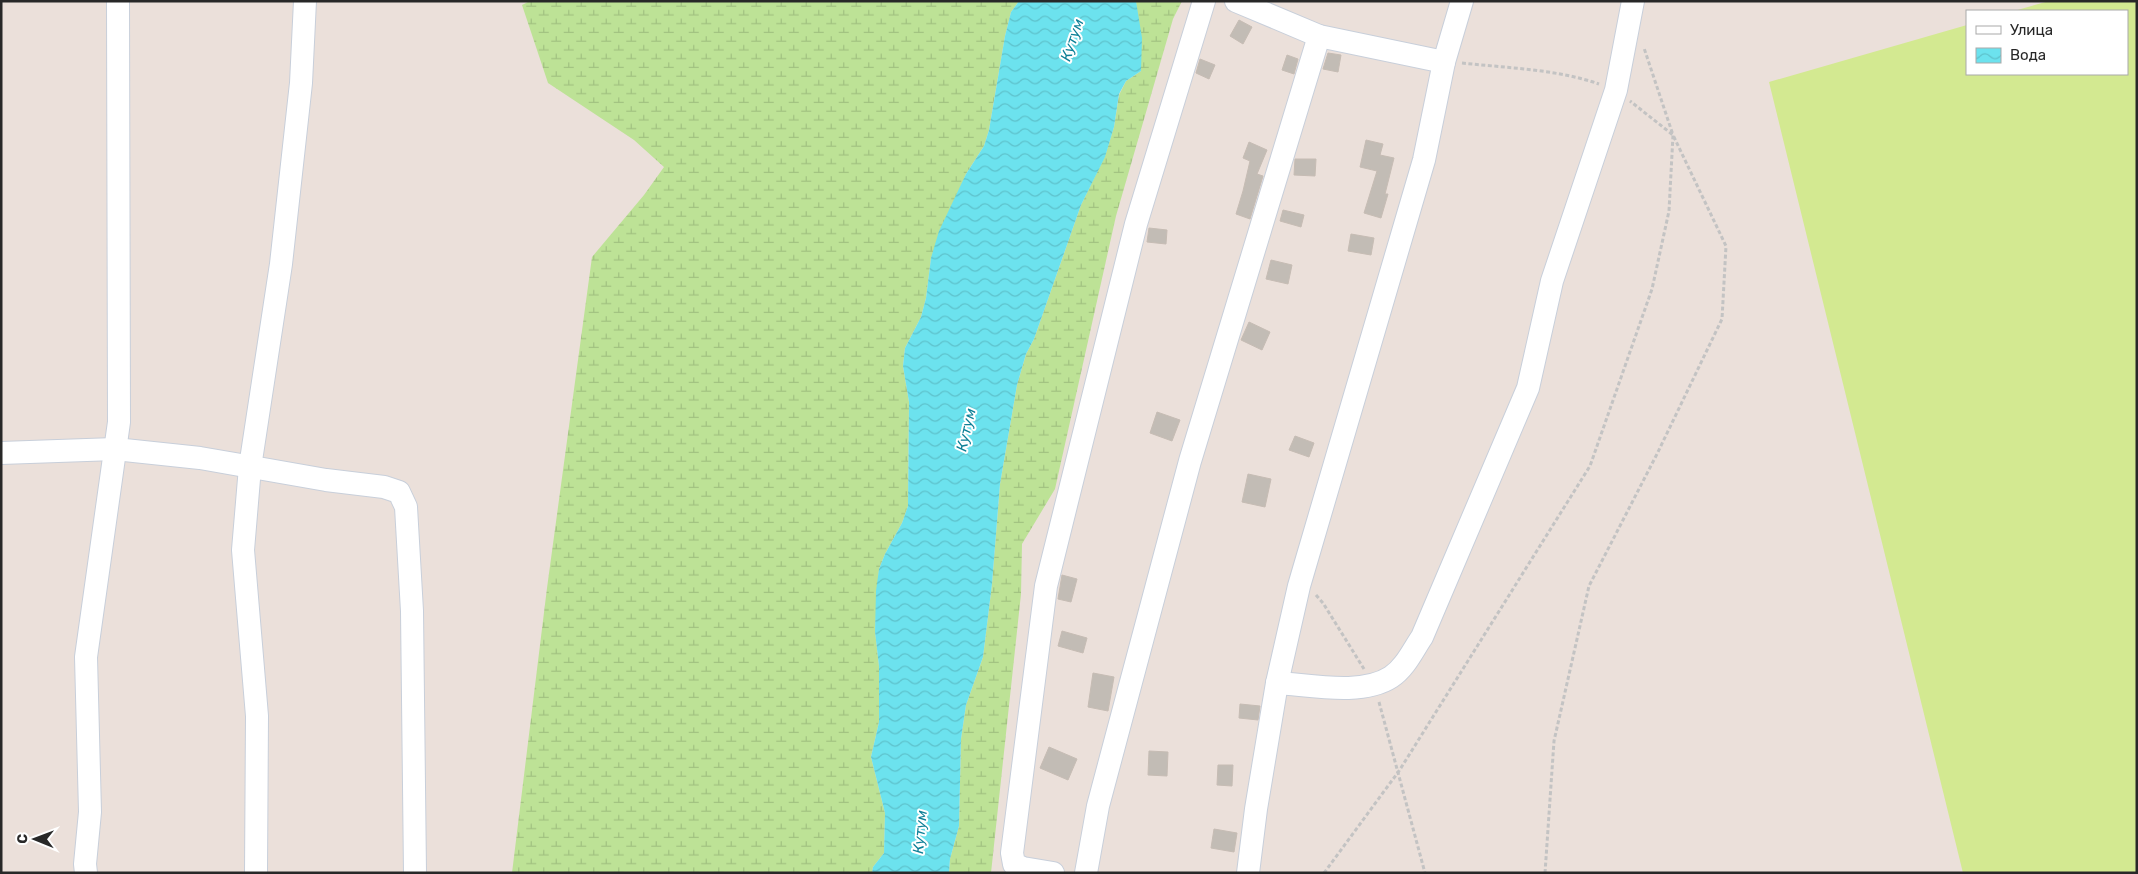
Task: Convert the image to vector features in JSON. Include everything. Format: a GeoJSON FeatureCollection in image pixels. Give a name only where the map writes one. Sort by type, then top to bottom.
{"type":"FeatureCollection","features":[{"type":"Feature","properties":{"kind":"street"},"geometry":{"type":"LineString","coordinates":[[86,873],[85,864],[90,812],[86,657],[119,422],[118,1]]}},
{"type":"Feature","properties":{"kind":"street"},"geometry":{"type":"LineString","coordinates":[[256,873],[257,716],[243,550],[250,467],[281,264],[301,84],[305,1]]}},
{"type":"Feature","properties":{"kind":"street"},"geometry":{"type":"LineString","coordinates":[[1053,873],[1023,868],[1014,864],[1012,853],[1046,586],[1136,224],[1196,22],[1204,1]]}},
{"type":"Feature","properties":{"kind":"street"},"geometry":{"type":"LineString","coordinates":[[1236,1],[1319,36],[1444,62]]}},
{"type":"Feature","properties":{"kind":"street"},"geometry":{"type":"LineString","coordinates":[[1248,873],[1256,809],[1277,683],[1299,586],[1424,160],[1444,62],[1462,1]]}},
{"type":"Feature","properties":{"kind":"street"},"geometry":{"type":"LineString","coordinates":[[1277,683],[1351,688],[1374,685],[1392,676],[1405,662],[1422,637],[1528,388],[1552,281],[1616,90],[1633,1]]}},
{"type":"Feature","properties":{"kind":"street"},"geometry":{"type":"LineString","coordinates":[[1086,873],[1098,806],[1190,461],[1319,36]]}},
{"type":"Feature","properties":{"kind":"street"},"geometry":{"type":"LineString","coordinates":[[1,453],[115,450],[200,458],[326,480],[384,487],[398,492],[406,507],[412,611],[415,873]]}},
{"type":"Feature","properties":{"kind":"path"},"geometry":{"type":"LineString","coordinates":[[1545,873],[1554,741],[1589,586],[1657,454],[1722,319],[1726,246],[1674,135],[1643,45]]}},
{"type":"Feature","properties":{"kind":"path"},"geometry":{"type":"LineString","coordinates":[[1444,62],[1535,70],[1583,78],[1616,90],[1674,135]]}},
{"type":"Feature","properties":{"kind":"path"},"geometry":{"type":"LineString","coordinates":[[1324,873],[1399,771],[1590,466],[1652,289],[1669,211],[1674,135]]}},
{"type":"Feature","properties":{"kind":"path"},"geometry":{"type":"LineString","coordinates":[[1299,586],[1312,591],[1323,603],[1374,685],[1399,771],[1425,873]]}},
{"type":"Feature","properties":{"kind":"green space"},"geometry":{"type":"Polygon","coordinates":[[[530,1],[1019,1],[1011,12],[1005,36],[989,130],[984,146],[966,174],[931,258],[926,298],[921,317],[905,348],[903,366],[909,402],[908,506],[902,523],[879,569],[875,631],[879,666],[879,722],[871,757],[885,813],[884,853],[873,867],[872,873],[512,873],[547,588],[592,257],[644,195],[664,167],[634,140],[548,83],[522,5],[530,1]]]}},
{"type":"Feature","properties":{"kind":"green space"},"geometry":{"type":"Polygon","coordinates":[[[1136,1],[1182,1],[1173,19],[1116,216],[1055,489],[1022,544],[1021,594],[991,873],[949,873],[950,859],[959,826],[961,739],[966,705],[983,657],[992,584],[1000,484],[1017,385],[1026,354],[1034,339],[1081,205],[1105,156],[1114,127],[1119,95],[1126,81],[1141,71],[1136,1]]]}},
{"type":"Feature","properties":{"kind":"green space"},"geometry":{"type":"Polygon","coordinates":[[[2049,1],[2137,1],[2137,873],[1963,873],[1769,82],[1966,25],[1966,75],[2128,75],[2128,10],[2018,10],[2049,1]]]}},
{"type":"Feature","properties":{"kind":"water","name":"Кутум"},"geometry":{"type":"Polygon","coordinates":[[[1019,1],[1136,1],[1142,38],[1141,71],[1126,81],[1119,94],[1114,127],[1105,157],[1081,205],[1034,339],[1026,354],[1017,385],[1000,484],[992,584],[983,657],[966,705],[961,739],[959,826],[950,859],[949,873],[872,873],[873,867],[884,853],[885,813],[871,757],[879,722],[879,666],[875,632],[876,591],[879,569],[902,523],[908,506],[909,402],[903,366],[905,348],[921,317],[926,298],[931,258],[939,231],[966,174],[984,146],[989,130],[1005,36],[1011,12],[1019,1]]]}},
{"type":"Feature","properties":{"kind":"building"},"geometry":{"type":"Polygon","coordinates":[[[1239,20],[1252,27],[1243,44],[1230,36],[1239,20]]]}},
{"type":"Feature","properties":{"kind":"building"},"geometry":{"type":"Polygon","coordinates":[[[1328,53],[1341,55],[1338,72],[1323,69],[1328,53]]]}},
{"type":"Feature","properties":{"kind":"building"},"geometry":{"type":"Polygon","coordinates":[[[1287,55],[1298,59],[1294,74],[1282,70],[1287,55]]]}},
{"type":"Feature","properties":{"kind":"building"},"geometry":{"type":"Polygon","coordinates":[[[1200,59],[1215,65],[1209,79],[1196,73],[1200,59]]]}},
{"type":"Feature","properties":{"kind":"building"},"geometry":{"type":"Polygon","coordinates":[[[1366,140],[1383,144],[1380,155],[1394,158],[1385,194],[1388,194],[1381,218],[1364,213],[1377,171],[1360,167],[1366,140]]]}},
{"type":"Feature","properties":{"kind":"building"},"geometry":{"type":"Polygon","coordinates":[[[1249,142],[1267,150],[1257,174],[1263,176],[1250,219],[1236,214],[1250,161],[1243,158],[1249,142]]]}},
{"type":"Feature","properties":{"kind":"building"},"geometry":{"type":"Polygon","coordinates":[[[1295,159],[1316,159],[1315,176],[1294,175],[1295,159]]]}},
{"type":"Feature","properties":{"kind":"building"},"geometry":{"type":"Polygon","coordinates":[[[1283,210],[1304,215],[1301,227],[1280,221],[1283,210]]]}},
{"type":"Feature","properties":{"kind":"building"},"geometry":{"type":"Polygon","coordinates":[[[1149,228],[1167,230],[1166,244],[1147,242],[1149,228]]]}},
{"type":"Feature","properties":{"kind":"building"},"geometry":{"type":"Polygon","coordinates":[[[1351,234],[1374,238],[1371,255],[1348,251],[1351,234]]]}},
{"type":"Feature","properties":{"kind":"building"},"geometry":{"type":"Polygon","coordinates":[[[1271,260],[1292,265],[1288,284],[1266,279],[1271,260]]]}},
{"type":"Feature","properties":{"kind":"building"},"geometry":{"type":"Polygon","coordinates":[[[1249,322],[1270,332],[1262,350],[1241,340],[1249,322]]]}},
{"type":"Feature","properties":{"kind":"building"},"geometry":{"type":"Polygon","coordinates":[[[1157,412],[1180,420],[1172,441],[1150,433],[1157,412]]]}},
{"type":"Feature","properties":{"kind":"building"},"geometry":{"type":"Polygon","coordinates":[[[1295,436],[1314,443],[1309,457],[1289,450],[1295,436]]]}},
{"type":"Feature","properties":{"kind":"building"},"geometry":{"type":"Polygon","coordinates":[[[1248,474],[1271,479],[1265,507],[1242,502],[1248,474]]]}},
{"type":"Feature","properties":{"kind":"building"},"geometry":{"type":"Polygon","coordinates":[[[1062,575],[1077,579],[1071,602],[1058,599],[1062,575]]]}},
{"type":"Feature","properties":{"kind":"building"},"geometry":{"type":"Polygon","coordinates":[[[1062,631],[1087,638],[1083,653],[1058,646],[1062,631]]]}},
{"type":"Feature","properties":{"kind":"building"},"geometry":{"type":"Polygon","coordinates":[[[1093,673],[1114,677],[1108,711],[1088,707],[1093,673]]]}},
{"type":"Feature","properties":{"kind":"building"},"geometry":{"type":"Polygon","coordinates":[[[1240,704],[1260,706],[1258,720],[1239,718],[1240,704]]]}},
{"type":"Feature","properties":{"kind":"building"},"geometry":{"type":"Polygon","coordinates":[[[1049,747],[1077,759],[1068,780],[1040,768],[1049,747]]]}},
{"type":"Feature","properties":{"kind":"building"},"geometry":{"type":"Polygon","coordinates":[[[1149,751],[1168,752],[1167,776],[1148,775],[1149,751]]]}},
{"type":"Feature","properties":{"kind":"building"},"geometry":{"type":"Polygon","coordinates":[[[1218,765],[1233,765],[1232,786],[1217,785],[1218,765]]]}},
{"type":"Feature","properties":{"kind":"building"},"geometry":{"type":"Polygon","coordinates":[[[1214,829],[1237,833],[1234,852],[1211,848],[1214,829]]]}}]}
